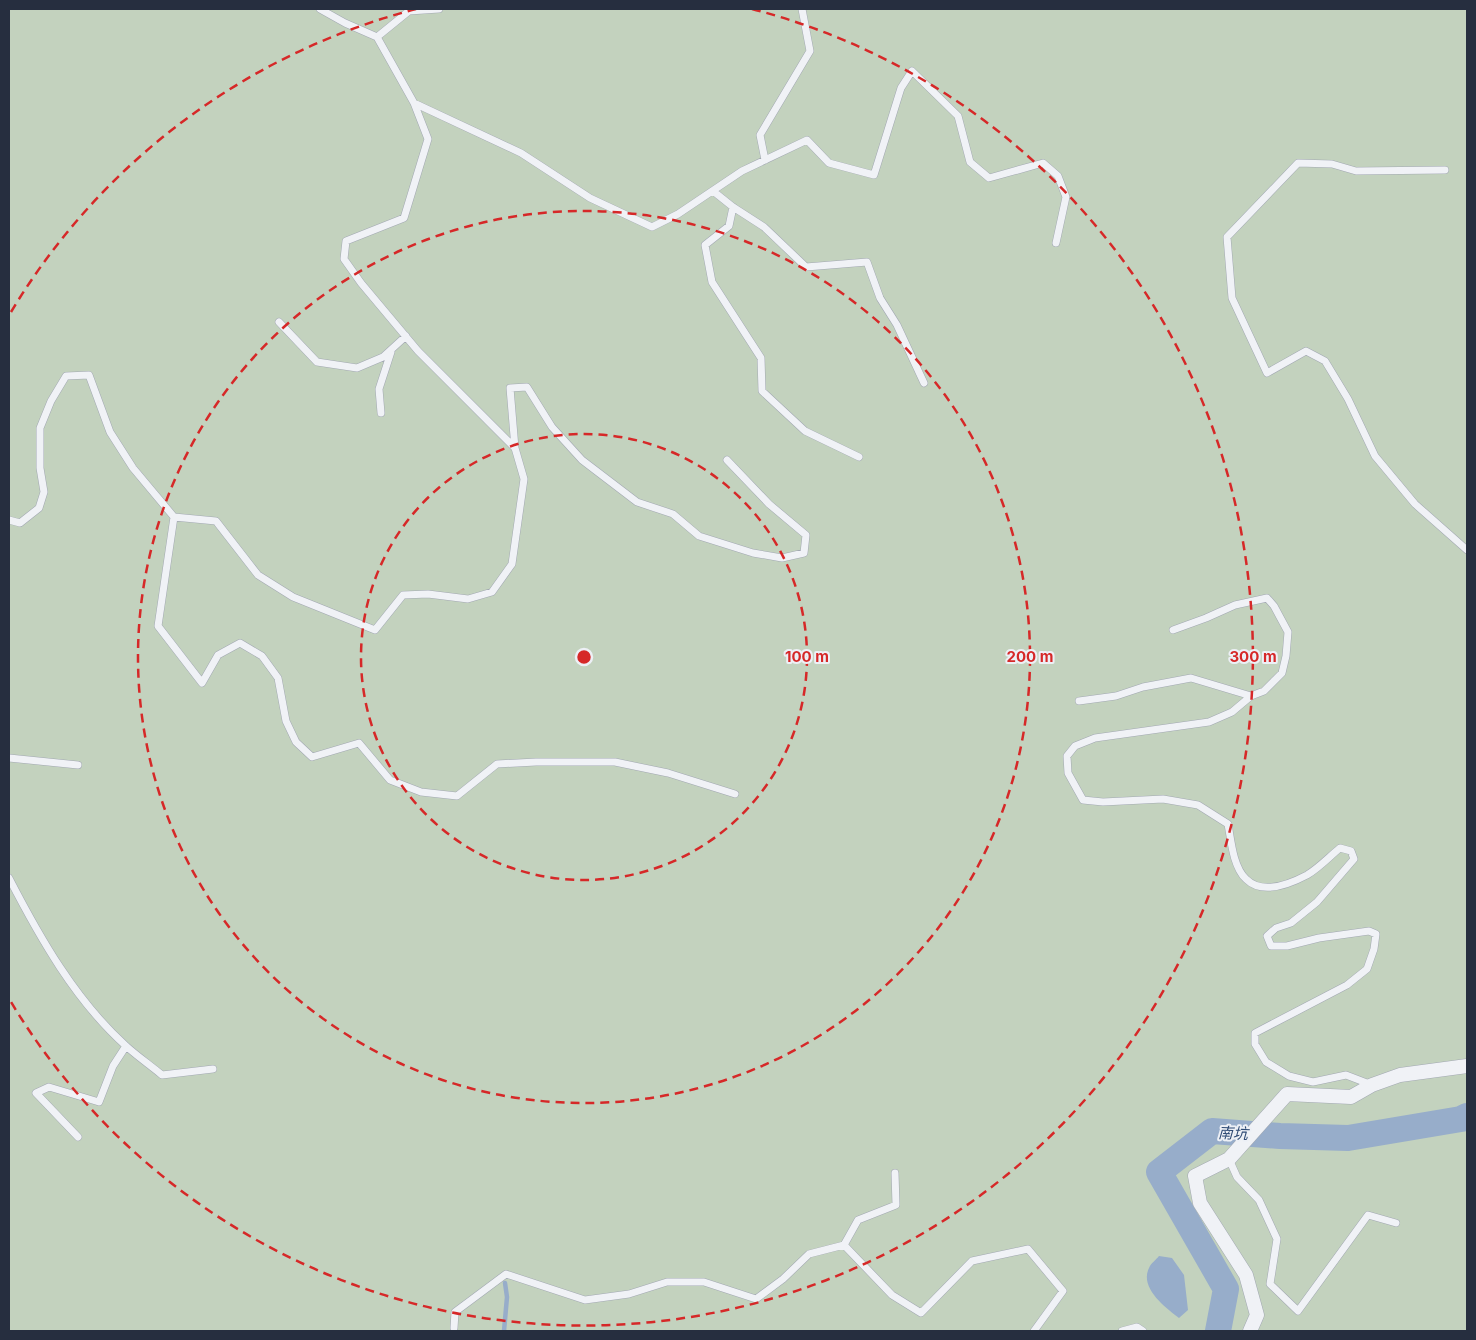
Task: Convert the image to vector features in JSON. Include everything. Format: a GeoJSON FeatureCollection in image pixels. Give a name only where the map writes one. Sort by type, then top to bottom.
{"type":"FeatureCollection","features":[{"type":"Feature","properties":{"kind":"street"},"geometry":{"type":"LineString","coordinates":[[1250,1331],[1257,1315],[1246,1275],[1200,1203],[1195,1176],[1229,1159],[1287,1094],[1351,1097],[1372,1085],[1400,1075],[1467,1066]]}},
{"type":"Feature","properties":{"kind":"lane"},"geometry":{"type":"LineString","coordinates":[[320,9],[345,23],[377,37],[414,103],[428,139],[404,218],[346,241],[344,259],[361,283],[418,351],[515,448]]}},
{"type":"Feature","properties":{"kind":"lane"},"geometry":{"type":"LineString","coordinates":[[377,37],[410,11],[439,9]]}},
{"type":"Feature","properties":{"kind":"lane"},"geometry":{"type":"LineString","coordinates":[[765,160],[760,135],[810,51],[802,9]]}},
{"type":"Feature","properties":{"kind":"lane"},"geometry":{"type":"LineString","coordinates":[[414,103],[521,153],[590,198],[652,228],[678,214],[742,171],[807,140],[829,163],[874,175],[901,88],[912,71],[958,116],[970,162],[989,178],[1043,164],[1058,176],[1066,196],[1056,244]]}},
{"type":"Feature","properties":{"kind":"lane"},"geometry":{"type":"LineString","coordinates":[[1445,170],[1356,171],[1332,164],[1298,163],[1227,237],[1232,298],[1267,373],[1306,351],[1325,361],[1348,398],[1375,456],[1415,504],[1467,550]]}},
{"type":"Feature","properties":{"kind":"lane"},"geometry":{"type":"LineString","coordinates":[[713,191],[733,207],[764,227],[806,267],[867,262],[880,298],[897,324],[924,383]]}},
{"type":"Feature","properties":{"kind":"lane"},"geometry":{"type":"LineString","coordinates":[[733,207],[729,226],[705,245],[712,282],[762,358],[762,390],[805,430],[859,457]]}},
{"type":"Feature","properties":{"kind":"lane"},"geometry":{"type":"LineString","coordinates":[[279,322],[317,362],[356,368],[383,357],[406,336]]}},
{"type":"Feature","properties":{"kind":"lane"},"geometry":{"type":"LineString","coordinates":[[381,413],[379,389],[392,349]]}},
{"type":"Feature","properties":{"kind":"lane"},"geometry":{"type":"LineString","coordinates":[[9,520],[20,523],[40,508],[44,492],[40,468],[40,428],[51,400],[66,376],[89,375],[110,432],[133,468],[174,518],[216,521],[258,575],[293,597],[375,630],[403,595],[428,594],[468,599],[492,592],[512,564],[524,479],[515,448],[510,388],[527,387],[552,427],[582,460],[636,502],[673,514],[699,536],[753,552],[782,558],[804,553],[806,535],[769,504],[727,460]]}},
{"type":"Feature","properties":{"kind":"lane"},"geometry":{"type":"LineString","coordinates":[[174,518],[158,626],[202,683],[218,655],[240,643],[262,656],[278,678],[286,721],[296,742],[312,756],[359,743],[390,780],[421,792],[457,796],[497,764],[536,762],[615,762],[668,773],[735,794]]}},
{"type":"Feature","properties":{"kind":"lane"},"geometry":{"type":"LineString","coordinates":[[1172,630],[1235,605],[1266,598],[1274,606],[1288,632],[1282,673],[1264,691],[1251,696],[1232,712],[1209,722],[1095,738],[1075,746],[1067,756],[1068,773],[1083,800],[1103,802],[1163,799],[1198,805],[1228,824],[1235,861],[1245,878],[1259,886],[1277,887],[1308,874],[1340,848],[1351,851],[1354,859],[1318,902],[1291,923],[1276,928],[1267,936],[1271,946],[1287,946],[1318,938],[1368,931],[1376,934],[1374,949],[1367,970],[1347,985],[1255,1033],[1255,1044],[1266,1062],[1289,1076],[1314,1082],[1346,1074],[1372,1085]]}},
{"type":"Feature","properties":{"kind":"lane"},"geometry":{"type":"LineString","coordinates":[[1079,701],[1116,696],[1143,687],[1191,678],[1251,696]]}},
{"type":"Feature","properties":{"kind":"lane"},"geometry":{"type":"LineString","coordinates":[[9,758],[78,765]]}},
{"type":"Feature","properties":{"kind":"lane"},"geometry":{"type":"LineString","coordinates":[[9,878],[35,927],[68,979],[97,1016],[126,1046],[162,1075],[213,1069]]}},
{"type":"Feature","properties":{"kind":"lane"},"geometry":{"type":"LineString","coordinates":[[78,1137],[36,1093],[49,1088],[99,1102],[113,1066],[126,1046]]}},
{"type":"Feature","properties":{"kind":"lane"},"geometry":{"type":"LineString","coordinates":[[1229,1159],[1237,1177],[1259,1200],[1277,1239],[1270,1284],[1298,1311],[1368,1214],[1396,1223]]}},
{"type":"Feature","properties":{"kind":"lane"},"geometry":{"type":"LineString","coordinates":[[454,1328],[455,1312],[506,1274],[585,1300],[629,1294],[668,1282],[704,1282],[756,1299],[783,1279],[809,1254],[844,1245],[858,1220],[896,1205],[895,1173]]}},
{"type":"Feature","properties":{"kind":"lane"},"geometry":{"type":"LineString","coordinates":[[844,1245],[892,1295],[921,1314],[972,1261],[1028,1249],[1063,1291],[1034,1331]]}},
{"type":"Feature","properties":{"kind":"lane"},"geometry":{"type":"LineString","coordinates":[[1122,1331],[1137,1328],[1143,1331]]}},
{"type":"Feature","properties":{"kind":"green space"},"geometry":{"type":"Polygon","coordinates":[[[9,9],[1467,9],[1467,1331],[9,1331],[9,9]]]}},
{"type":"Feature","properties":{"kind":"water"},"geometry":{"type":"Polygon","coordinates":[[[1159,1256],[1172,1258],[1184,1275],[1188,1310],[1179,1318],[1155,1297],[1148,1283],[1147,1275],[1149,1268],[1159,1256]]]}},
{"type":"Feature","properties":{"kind":"waterway","name":"南坑"},"geometry":{"type":"LineString","coordinates":[[1218,1331],[1226,1289],[1159,1172],[1212,1131],[1348,1138],[1461,1119],[1467,1116]]}},
{"type":"Feature","properties":{"kind":"waterway"},"geometry":{"type":"LineString","coordinates":[[504,1331],[507,1297],[505,1283]]}}]}
